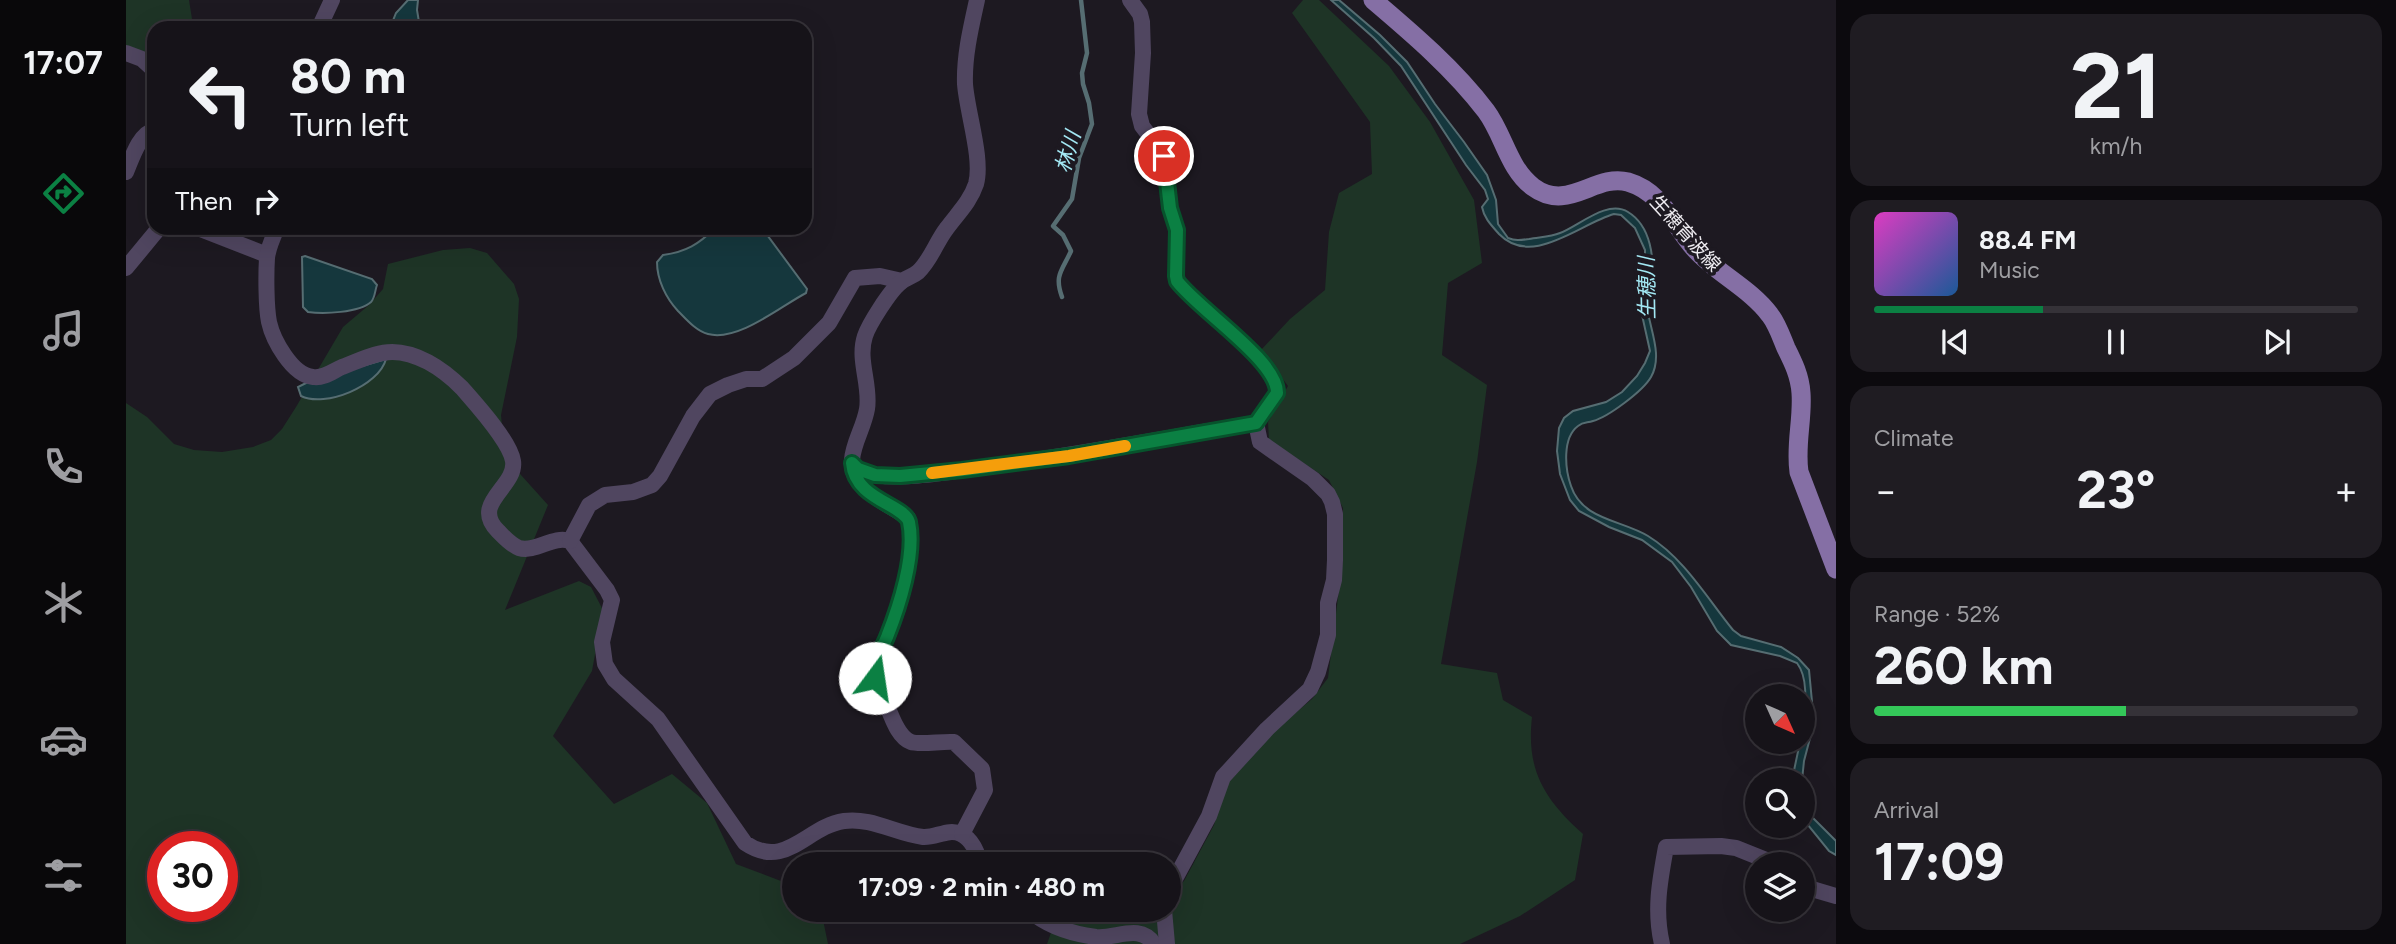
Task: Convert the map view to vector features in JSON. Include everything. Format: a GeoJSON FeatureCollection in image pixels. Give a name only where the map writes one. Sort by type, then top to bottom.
{"type":"FeatureCollection","features":[{"type":"Feature","properties":{"kind":"main road","name":"生穂育波線"},"geometry":{"type":"LineString","coordinates":[[1373,0],[1438,58],[1480,104],[1491,118],[1516,169],[1532,187],[1551,197],[1568,195],[1609,181],[1625,181],[1640,187],[1661,202],[1695,248],[1770,315],[1797,372],[1802,411],[1797,458],[1799,472],[1836,569]]}},
{"type":"Feature","properties":{"kind":"street"},"geometry":{"type":"LineString","coordinates":[[962,834],[985,790],[982,769],[954,742],[912,742],[905,738],[897,728],[875,678],[877,658],[887,638],[907,571],[911,541],[908,519],[860,485],[852,463],[867,410],[868,397],[862,360],[865,334],[894,288],[917,273],[925,264],[947,227],[970,199],[977,179],[965,81],[968,45],[977,0]]}},
{"type":"Feature","properties":{"kind":"street"},"geometry":{"type":"LineString","coordinates":[[852,463],[858,469],[875,475],[900,476],[1069,456],[1256,423],[1277,393],[1276,380],[1254,353],[1212,318],[1180,285],[1176,276],[1177,230],[1170,208],[1166,163],[1164,156],[1142,126],[1139,114],[1142,22],[1130,0]]}},
{"type":"Feature","properties":{"kind":"street"},"geometry":{"type":"LineString","coordinates":[[322,21],[330,2]]}},
{"type":"Feature","properties":{"kind":"street"},"geometry":{"type":"LineString","coordinates":[[126,53],[147,64]]}},
{"type":"Feature","properties":{"kind":"street"},"geometry":{"type":"LineString","coordinates":[[126,172],[147,133]]}},
{"type":"Feature","properties":{"kind":"street"},"geometry":{"type":"LineString","coordinates":[[126,268],[153,235]]}},
{"type":"Feature","properties":{"kind":"street"},"geometry":{"type":"LineString","coordinates":[[216,235],[267,255]]}},
{"type":"Feature","properties":{"kind":"street"},"geometry":{"type":"LineString","coordinates":[[274,235],[267,255],[269,323],[292,366],[303,375],[319,378],[370,357],[400,351],[444,371],[486,415],[513,458],[511,475],[492,501],[490,519],[494,527],[514,546],[524,549],[563,539],[570,541],[612,600],[602,642],[605,664],[614,679],[658,719],[745,843],[758,850],[781,852],[834,824],[853,820],[923,837],[953,832],[962,834],[976,852]]}},
{"type":"Feature","properties":{"kind":"street"},"geometry":{"type":"LineString","coordinates":[[570,541],[594,500],[604,495],[632,492],[652,485],[660,477],[693,415],[710,394],[737,382],[762,379],[794,358],[829,323],[855,278],[880,276],[902,281]]}},
{"type":"Feature","properties":{"kind":"street"},"geometry":{"type":"LineString","coordinates":[[1181,868],[1209,816],[1223,777],[1267,729],[1310,689],[1318,672],[1328,635],[1328,603],[1334,580],[1335,560],[1335,514],[1332,502],[1313,479],[1260,442],[1256,423]]}},
{"type":"Feature","properties":{"kind":"street"},"geometry":{"type":"LineString","coordinates":[[1662,944],[1657,916],[1657,893],[1666,847],[1729,847],[1745,853]]}},
{"type":"Feature","properties":{"kind":"street"},"geometry":{"type":"LineString","coordinates":[[1815,890],[1836,896]]}},
{"type":"Feature","properties":{"kind":"street"},"geometry":{"type":"LineString","coordinates":[[1047,922],[1066,930],[1103,937],[1131,932],[1144,935],[1154,944]]}},
{"type":"Feature","properties":{"kind":"street"},"geometry":{"type":"LineString","coordinates":[[1165,922],[1167,944]]}},
{"type":"Feature","properties":{"kind":"green space"},"geometry":{"type":"Polygon","coordinates":[[[126,0],[189,0],[192,19],[189,21],[147,21],[147,52],[143,55],[126,47],[126,0]]]}},
{"type":"Feature","properties":{"kind":"green space"},"geometry":{"type":"Polygon","coordinates":[[[1303,0],[1319,0],[1389,66],[1430,122],[1474,200],[1482,263],[1448,283],[1442,355],[1487,385],[1477,462],[1441,664],[1497,673],[1503,700],[1532,717],[1532,753],[1541,782],[1548,796],[1583,834],[1575,880],[1520,916],[1460,944],[1047,944],[1055,922],[1181,922],[1181,884],[1214,825],[1225,785],[1270,734],[1312,699],[1328,678],[1343,557],[1343,508],[1329,480],[1269,440],[1268,422],[1288,386],[1261,350],[1290,319],[1325,290],[1329,232],[1339,193],[1372,174],[1370,122],[1292,13],[1303,0]]]}},
{"type":"Feature","properties":{"kind":"green space"},"geometry":{"type":"Polygon","coordinates":[[[470,248],[487,253],[514,284],[519,299],[517,337],[501,415],[504,447],[512,465],[548,505],[505,610],[579,581],[591,587],[603,610],[592,671],[553,736],[614,804],[672,774],[707,803],[736,864],[782,881],[782,922],[823,922],[828,944],[126,944],[126,403],[147,417],[174,444],[194,450],[222,452],[253,447],[271,440],[282,429],[343,327],[383,289],[388,264],[443,250],[470,248]]]}},
{"type":"Feature","properties":{"kind":"water"},"geometry":{"type":"Polygon","coordinates":[[[408,0],[418,0],[419,21],[393,21],[408,0]]]}},
{"type":"Feature","properties":{"kind":"water","name":"生穂川"},"geometry":{"type":"Polygon","coordinates":[[[1331,0],[1339,0],[1407,62],[1487,175],[1496,200],[1498,224],[1508,238],[1521,240],[1556,234],[1611,209],[1628,212],[1642,226],[1652,254],[1652,274],[1647,301],[1656,350],[1655,368],[1647,383],[1625,403],[1573,431],[1566,454],[1571,486],[1576,497],[1593,513],[1648,536],[1673,555],[1733,630],[1741,636],[1781,647],[1798,658],[1809,670],[1810,684],[1804,684],[1797,663],[1780,656],[1731,645],[1717,631],[1691,587],[1672,562],[1642,540],[1579,511],[1570,500],[1560,474],[1557,451],[1559,428],[1564,418],[1573,411],[1606,402],[1622,392],[1637,376],[1650,351],[1640,306],[1645,282],[1645,250],[1635,228],[1621,215],[1614,214],[1556,241],[1541,245],[1526,247],[1512,243],[1499,234],[1483,211],[1482,207],[1488,199],[1485,190],[1401,66],[1331,0]]]}},
{"type":"Feature","properties":{"kind":"water"},"geometry":{"type":"Polygon","coordinates":[[[707,235],[767,235],[807,289],[806,293],[759,321],[732,333],[708,334],[695,328],[666,295],[660,282],[657,262],[663,255],[679,252],[707,235]]]}},
{"type":"Feature","properties":{"kind":"water"},"geometry":{"type":"Polygon","coordinates":[[[302,257],[372,279],[377,285],[372,300],[365,306],[350,311],[308,312],[303,307],[302,257]]]}},
{"type":"Feature","properties":{"kind":"water"},"geometry":{"type":"Polygon","coordinates":[[[386,359],[373,378],[350,392],[323,399],[301,396],[298,387],[308,382],[386,359]]]}},
{"type":"Feature","properties":{"kind":"water","name":"生穂川"},"geometry":{"type":"Polygon","coordinates":[[[1797,754],[1806,754],[1803,768],[1795,768],[1797,754]]]}},
{"type":"Feature","properties":{"kind":"water"},"geometry":{"type":"Polygon","coordinates":[[[1815,820],[1836,841],[1836,855],[1829,851],[1815,834],[1815,820]]]}},
{"type":"Feature","properties":{"kind":"waterway","name":"林川"},"geometry":{"type":"LineString","coordinates":[[1062,297],[1059,278],[1071,251],[1063,235],[1053,226],[1072,199],[1079,158],[1092,124],[1082,73],[1087,53],[1081,0]]}},
{"type":"Feature","properties":{"kind":"slow traffic"},"geometry":{"type":"LineString","coordinates":[[932,473],[1069,456],[1125,446]]}},
{"type":"Feature","properties":{"kind":"route"},"geometry":{"type":"LineString","coordinates":[[875,678],[877,658],[887,638],[907,571],[911,541],[908,519],[860,485],[852,463],[865,473],[900,476],[1069,456],[1256,423],[1269,408],[1277,393],[1276,380],[1254,353],[1212,318],[1177,281],[1177,230],[1170,208],[1164,156]]}}]}
